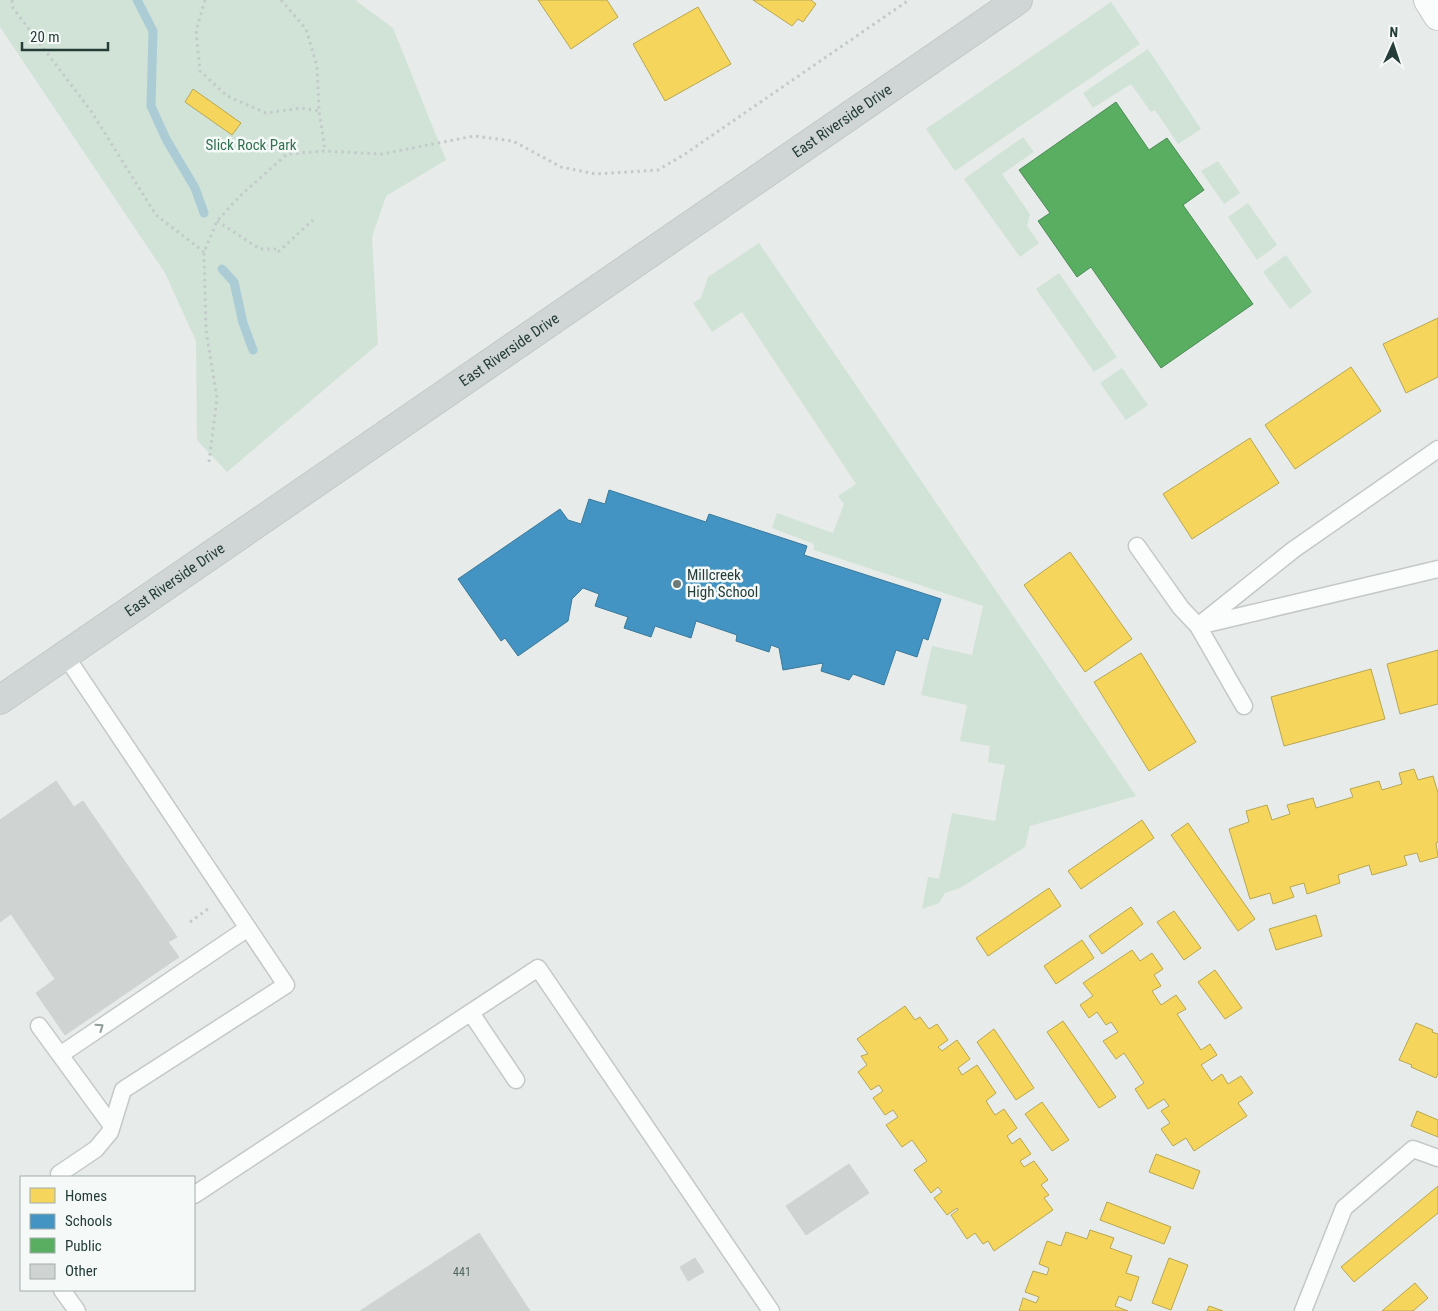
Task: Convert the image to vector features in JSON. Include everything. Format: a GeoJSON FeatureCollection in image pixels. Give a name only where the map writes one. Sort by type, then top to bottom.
{"type":"FeatureCollection","features":[{"type":"Feature","properties":{"kind":"main road","name":"East Riverside Drive"},"geometry":{"type":"LineString","coordinates":[[0,700],[1018,0]]}},
{"type":"Feature","properties":{"kind":"street"},"geometry":{"type":"LineString","coordinates":[[1428,0],[1438,16]]}},
{"type":"Feature","properties":{"kind":"lane"},"geometry":{"type":"LineString","coordinates":[[1198,626],[1293,550],[1438,449]]}},
{"type":"Feature","properties":{"kind":"lane"},"geometry":{"type":"LineString","coordinates":[[1137,546],[1181,608],[1198,626],[1244,706]]}},
{"type":"Feature","properties":{"kind":"lane"},"geometry":{"type":"LineString","coordinates":[[1198,626],[1438,569]]}},
{"type":"Feature","properties":{"kind":"lane"},"geometry":{"type":"LineString","coordinates":[[59,1174],[96,1150],[110,1132],[122,1090],[286,985],[65,655]]}},
{"type":"Feature","properties":{"kind":"lane"},"geometry":{"type":"LineString","coordinates":[[60,1055],[248,928]]}},
{"type":"Feature","properties":{"kind":"lane"},"geometry":{"type":"LineString","coordinates":[[195,1194],[538,968],[771,1311]]}},
{"type":"Feature","properties":{"kind":"lane"},"geometry":{"type":"LineString","coordinates":[[471,1013],[516,1080]]}},
{"type":"Feature","properties":{"kind":"lane"},"geometry":{"type":"LineString","coordinates":[[39,1026],[112,1126]]}},
{"type":"Feature","properties":{"kind":"lane"},"geometry":{"type":"LineString","coordinates":[[1303,1311],[1344,1208],[1413,1149],[1438,1158]]}},
{"type":"Feature","properties":{"kind":"lane"},"geometry":{"type":"LineString","coordinates":[[63,1291],[77,1311]]}},
{"type":"Feature","properties":{"kind":"path"},"geometry":{"type":"LineString","coordinates":[[12,0],[13,8],[90,111],[156,215],[204,252]]}},
{"type":"Feature","properties":{"kind":"path"},"geometry":{"type":"LineString","coordinates":[[205,0],[196,31],[200,71],[227,96],[266,113],[301,108],[319,111]]}},
{"type":"Feature","properties":{"kind":"path"},"geometry":{"type":"LineString","coordinates":[[281,0],[306,29],[317,66],[319,111],[325,151]]}},
{"type":"Feature","properties":{"kind":"path"},"geometry":{"type":"LineString","coordinates":[[209,462],[217,398],[206,330],[204,252],[217,221],[240,196],[287,154],[325,151],[382,154],[474,136],[513,141],[560,167],[596,174],[658,170],[685,154],[909,0]]}},
{"type":"Feature","properties":{"kind":"path"},"geometry":{"type":"LineString","coordinates":[[217,221],[260,249],[277,250],[313,220]]}},
{"type":"Feature","properties":{"kind":"green space","name":"Slick Rock Park"},"geometry":{"type":"Polygon","coordinates":[[[0,0],[355,0],[393,28],[446,160],[386,196],[372,237],[378,344],[227,472],[197,440],[196,341],[165,273],[0,27],[0,0]]]}},
{"type":"Feature","properties":{"kind":"green space"},"geometry":{"type":"Polygon","coordinates":[[[1111,2],[1140,44],[955,171],[926,129],[1111,2]]]}},
{"type":"Feature","properties":{"kind":"green space"},"geometry":{"type":"Polygon","coordinates":[[[1148,49],[1201,129],[1178,144],[1155,110],[1151,112],[1131,84],[1093,108],[1083,93],[1148,49]]]}},
{"type":"Feature","properties":{"kind":"green space"},"geometry":{"type":"Polygon","coordinates":[[[1023,137],[1034,152],[1002,174],[1030,214],[1027,226],[1039,243],[1020,257],[964,179],[1023,137]]]}},
{"type":"Feature","properties":{"kind":"green space"},"geometry":{"type":"Polygon","coordinates":[[[1218,161],[1240,193],[1224,204],[1201,171],[1218,161]]]}},
{"type":"Feature","properties":{"kind":"green space"},"geometry":{"type":"Polygon","coordinates":[[[1248,203],[1277,245],[1257,260],[1228,217],[1248,203]]]}},
{"type":"Feature","properties":{"kind":"green space"},"geometry":{"type":"Polygon","coordinates":[[[759,243],[1136,796],[1030,826],[1025,847],[960,888],[945,893],[939,903],[922,909],[928,877],[939,879],[952,813],[995,821],[1005,765],[988,762],[990,746],[960,741],[967,705],[921,695],[932,646],[972,655],[983,606],[814,550],[814,544],[772,528],[777,513],[833,533],[844,504],[838,496],[856,484],[742,312],[712,332],[693,303],[701,298],[708,277],[759,243]]]}},
{"type":"Feature","properties":{"kind":"green space"},"geometry":{"type":"Polygon","coordinates":[[[1286,255],[1312,292],[1290,309],[1263,272],[1286,255]]]}},
{"type":"Feature","properties":{"kind":"green space"},"geometry":{"type":"Polygon","coordinates":[[[1059,273],[1117,357],[1094,372],[1036,289],[1059,273]]]}},
{"type":"Feature","properties":{"kind":"green space"},"geometry":{"type":"Polygon","coordinates":[[[1122,368],[1148,405],[1126,420],[1100,383],[1122,368]]]}},
{"type":"Feature","properties":{"kind":"building: Homes"},"geometry":{"type":"Polygon","coordinates":[[[538,0],[607,0],[618,17],[571,49],[538,0]]]}},
{"type":"Feature","properties":{"kind":"building: Homes"},"geometry":{"type":"Polygon","coordinates":[[[753,0],[811,0],[816,4],[803,22],[798,19],[792,26],[753,0]]]}},
{"type":"Feature","properties":{"kind":"building: Homes"},"geometry":{"type":"Polygon","coordinates":[[[698,7],[731,64],[665,101],[633,44],[698,7]]]}},
{"type":"Feature","properties":{"kind":"building: Homes"},"geometry":{"type":"Polygon","coordinates":[[[193,89],[241,123],[232,135],[185,102],[193,89]]]}},
{"type":"Feature","properties":{"kind":"building: Homes"},"geometry":{"type":"Polygon","coordinates":[[[1438,318],[1438,377],[1406,393],[1383,344],[1438,318]]]}},
{"type":"Feature","properties":{"kind":"building: Homes"},"geometry":{"type":"Polygon","coordinates":[[[1351,367],[1381,411],[1295,469],[1265,425],[1351,367]]]}},
{"type":"Feature","properties":{"kind":"building: Homes"},"geometry":{"type":"Polygon","coordinates":[[[1250,438],[1279,483],[1192,539],[1163,494],[1250,438]]]}},
{"type":"Feature","properties":{"kind":"building: Homes"},"geometry":{"type":"Polygon","coordinates":[[[1070,552],[1132,639],[1085,672],[1024,585],[1070,552]]]}},
{"type":"Feature","properties":{"kind":"building: Homes"},"geometry":{"type":"Polygon","coordinates":[[[1438,650],[1438,704],[1400,714],[1387,664],[1438,650]]]}},
{"type":"Feature","properties":{"kind":"building: Homes"},"geometry":{"type":"Polygon","coordinates":[[[1141,653],[1196,742],[1149,771],[1094,682],[1141,653]]]}},
{"type":"Feature","properties":{"kind":"building: Homes"},"geometry":{"type":"Polygon","coordinates":[[[1371,669],[1385,719],[1284,746],[1271,697],[1371,669]]]}},
{"type":"Feature","properties":{"kind":"building: Homes"},"geometry":{"type":"Polygon","coordinates":[[[1414,769],[1418,780],[1433,776],[1438,793],[1438,842],[1436,843],[1438,857],[1420,862],[1417,853],[1404,856],[1407,865],[1372,875],[1369,865],[1338,875],[1340,883],[1307,894],[1304,883],[1290,887],[1294,897],[1273,904],[1270,893],[1250,899],[1229,829],[1249,822],[1246,811],[1267,805],[1272,820],[1290,814],[1287,805],[1313,798],[1316,808],[1353,797],[1350,789],[1379,781],[1382,790],[1402,784],[1399,773],[1414,769]]]}},
{"type":"Feature","properties":{"kind":"building: Homes"},"geometry":{"type":"Polygon","coordinates":[[[1142,820],[1154,838],[1081,889],[1068,871],[1142,820]]]}},
{"type":"Feature","properties":{"kind":"building: Homes"},"geometry":{"type":"Polygon","coordinates":[[[1188,823],[1255,919],[1238,931],[1171,835],[1188,823]]]}},
{"type":"Feature","properties":{"kind":"building: Homes"},"geometry":{"type":"Polygon","coordinates":[[[1049,888],[1061,906],[988,956],[976,938],[1049,888]]]}},
{"type":"Feature","properties":{"kind":"building: Homes"},"geometry":{"type":"Polygon","coordinates":[[[1131,907],[1143,924],[1102,954],[1089,936],[1131,907]]]}},
{"type":"Feature","properties":{"kind":"building: Homes"},"geometry":{"type":"Polygon","coordinates":[[[1174,911],[1201,948],[1184,960],[1157,922],[1174,911]]]}},
{"type":"Feature","properties":{"kind":"building: Homes"},"geometry":{"type":"Polygon","coordinates":[[[1316,915],[1322,936],[1276,950],[1269,929],[1316,915]]]}},
{"type":"Feature","properties":{"kind":"building: Homes"},"geometry":{"type":"Polygon","coordinates":[[[1082,940],[1094,958],[1056,984],[1044,966],[1082,940]]]}},
{"type":"Feature","properties":{"kind":"building: Homes"},"geometry":{"type":"Polygon","coordinates":[[[1132,950],[1140,961],[1152,953],[1163,969],[1154,975],[1161,986],[1152,991],[1161,1005],[1176,995],[1186,1009],[1177,1014],[1201,1050],[1210,1044],[1217,1055],[1201,1065],[1212,1081],[1222,1074],[1228,1084],[1241,1076],[1253,1093],[1238,1103],[1247,1116],[1194,1151],[1186,1138],[1173,1146],[1161,1129],[1170,1123],[1161,1111],[1169,1106],[1164,1099],[1148,1109],[1135,1089],[1144,1083],[1124,1053],[1116,1059],[1103,1041],[1118,1032],[1111,1022],[1106,1025],[1097,1012],[1089,1018],[1080,1005],[1093,996],[1083,983],[1132,950]]]}},
{"type":"Feature","properties":{"kind":"building: Homes"},"geometry":{"type":"Polygon","coordinates":[[[1215,970],[1242,1008],[1225,1019],[1198,982],[1215,970]]]}},
{"type":"Feature","properties":{"kind":"building: Homes"},"geometry":{"type":"Polygon","coordinates":[[[905,1006],[915,1020],[920,1017],[929,1029],[937,1024],[948,1040],[938,1047],[942,1051],[957,1040],[970,1059],[958,1068],[962,1075],[977,1065],[996,1093],[986,1101],[995,1115],[1004,1109],[1017,1128],[1007,1136],[1012,1144],[1020,1138],[1031,1154],[1020,1161],[1024,1167],[1034,1161],[1048,1180],[1041,1185],[1049,1195],[1044,1198],[1053,1210],[994,1251],[988,1241],[983,1244],[975,1233],[967,1239],[951,1215],[958,1210],[957,1208],[947,1215],[934,1198],[942,1192],[938,1187],[931,1193],[914,1170],[927,1161],[912,1140],[902,1147],[886,1125],[898,1117],[893,1110],[885,1115],[873,1098],[883,1091],[879,1085],[871,1090],[858,1072],[867,1065],[861,1056],[868,1054],[857,1039],[905,1006]]]}},
{"type":"Feature","properties":{"kind":"building: Homes"},"geometry":{"type":"Polygon","coordinates":[[[1063,1021],[1116,1097],[1099,1108],[1047,1032],[1063,1021]]]}},
{"type":"Feature","properties":{"kind":"building: Homes"},"geometry":{"type":"Polygon","coordinates":[[[1416,1023],[1438,1034],[1438,1073],[1436,1078],[1399,1060],[1416,1023]]]}},
{"type":"Feature","properties":{"kind":"building: Homes"},"geometry":{"type":"Polygon","coordinates":[[[994,1029],[1034,1088],[1016,1100],[977,1042],[994,1029]]]}},
{"type":"Feature","properties":{"kind":"building: Homes"},"geometry":{"type":"Polygon","coordinates":[[[1042,1102],[1069,1140],[1052,1151],[1025,1114],[1042,1102]]]}},
{"type":"Feature","properties":{"kind":"building: Homes"},"geometry":{"type":"Polygon","coordinates":[[[1417,1111],[1438,1120],[1438,1137],[1411,1126],[1417,1111]]]}},
{"type":"Feature","properties":{"kind":"building: Homes"},"geometry":{"type":"Polygon","coordinates":[[[1156,1154],[1200,1171],[1193,1189],[1149,1172],[1156,1154]]]}},
{"type":"Feature","properties":{"kind":"building: Homes"},"geometry":{"type":"Polygon","coordinates":[[[1438,1186],[1438,1213],[1354,1282],[1341,1267],[1438,1186]]]}},
{"type":"Feature","properties":{"kind":"building: Homes"},"geometry":{"type":"Polygon","coordinates":[[[1107,1202],[1171,1227],[1164,1244],[1100,1220],[1107,1202]]]}},
{"type":"Feature","properties":{"kind":"building: Homes"},"geometry":{"type":"Polygon","coordinates":[[[1090,1230],[1114,1238],[1110,1248],[1132,1256],[1126,1273],[1139,1277],[1131,1301],[1119,1296],[1115,1306],[1128,1311],[1019,1311],[1023,1298],[1036,1303],[1039,1297],[1025,1292],[1033,1271],[1047,1275],[1049,1268],[1039,1264],[1047,1241],[1061,1246],[1066,1232],[1087,1239],[1090,1230]]]}},
{"type":"Feature","properties":{"kind":"building: Homes"},"geometry":{"type":"Polygon","coordinates":[[[1169,1258],[1188,1265],[1171,1310],[1152,1303],[1169,1258]]]}},
{"type":"Feature","properties":{"kind":"building: Homes"},"geometry":{"type":"Polygon","coordinates":[[[1415,1283],[1428,1298],[1413,1311],[1382,1311],[1415,1283]]]}},
{"type":"Feature","properties":{"kind":"building: Homes"},"geometry":{"type":"Polygon","coordinates":[[[1209,1306],[1223,1311],[1207,1311],[1209,1306]]]}},
{"type":"Feature","properties":{"kind":"building: Schools","name":"Millcreek High School"},"geometry":{"type":"Polygon","coordinates":[[[609,490],[706,522],[709,514],[807,546],[804,555],[941,599],[928,640],[923,638],[917,657],[896,650],[884,685],[853,674],[849,680],[821,671],[823,663],[783,670],[779,648],[771,645],[769,652],[736,641],[737,635],[696,621],[691,638],[655,626],[651,637],[624,628],[628,617],[595,606],[599,594],[583,588],[572,599],[568,621],[518,656],[505,638],[501,641],[458,579],[560,509],[568,520],[581,524],[589,499],[605,504],[609,490]]]}},
{"type":"Feature","properties":{"kind":"building: Public"},"geometry":{"type":"Polygon","coordinates":[[[1116,102],[1149,150],[1167,138],[1204,190],[1183,205],[1253,304],[1161,368],[1091,267],[1077,277],[1038,221],[1050,213],[1019,170],[1116,102]]]}},
{"type":"Feature","properties":{"kind":"building: Other"},"geometry":{"type":"Polygon","coordinates":[[[56,781],[74,807],[83,801],[177,937],[168,942],[179,957],[65,1035],[36,993],[55,979],[11,914],[0,922],[0,820],[56,781]]]}},
{"type":"Feature","properties":{"kind":"building: Other"},"geometry":{"type":"Polygon","coordinates":[[[849,1164],[869,1193],[806,1235],[786,1206],[849,1164]]]}},
{"type":"Feature","properties":{"kind":"building: Other"},"geometry":{"type":"Polygon","coordinates":[[[479,1233],[530,1311],[360,1311],[479,1233]]]}},
{"type":"Feature","properties":{"kind":"building: Other"},"geometry":{"type":"Polygon","coordinates":[[[695,1258],[704,1272],[688,1281],[680,1267],[695,1258]]]}},
{"type":"Feature","properties":{"kind":"waterway"},"geometry":{"type":"LineString","coordinates":[[137,0],[153,31],[151,106],[166,139],[195,188],[204,213]]}},
{"type":"Feature","properties":{"kind":"waterway"},"geometry":{"type":"LineString","coordinates":[[222,269],[234,282],[243,323],[253,350]]}},
{"type":"Feature","properties":{"kind":"place","name":"Millcreek High School"},"geometry":{"type":"Point","coordinates":[677,584]}}]}
